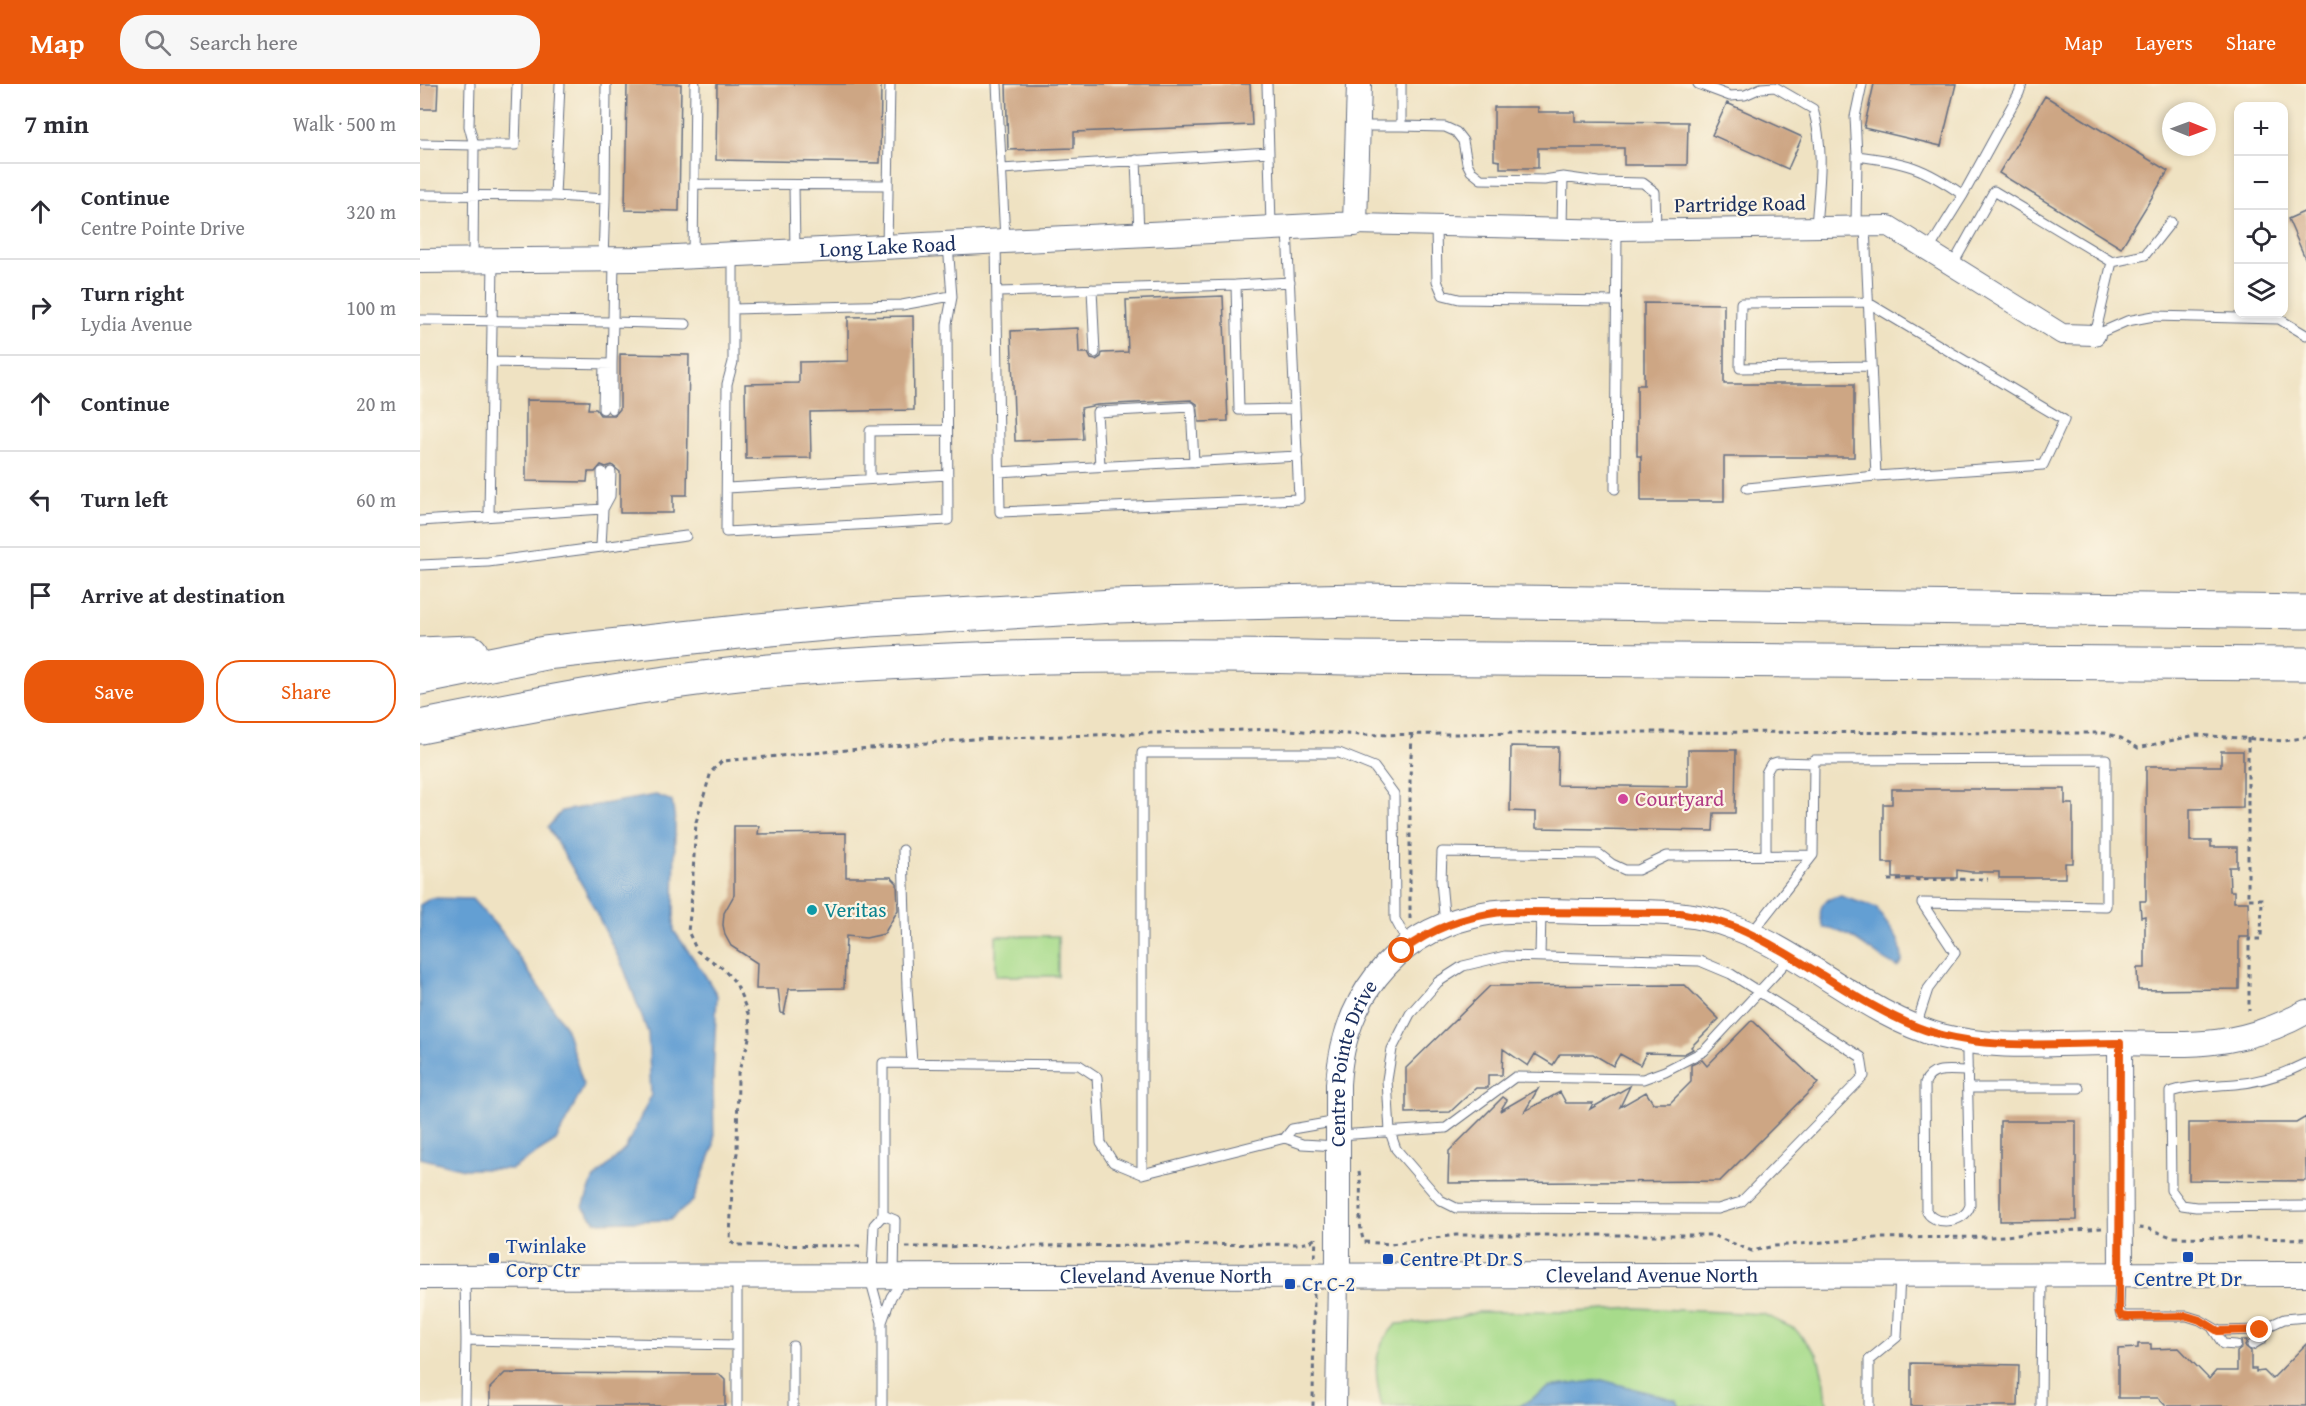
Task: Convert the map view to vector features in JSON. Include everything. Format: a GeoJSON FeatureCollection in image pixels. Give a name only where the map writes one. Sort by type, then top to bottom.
{"type":"FeatureCollection","features":[{"type":"Feature","properties":{"kind":"highway"},"geometry":{"type":"LineString","coordinates":[[420,678],[545,653],[748,631],[870,620],[1092,607],[1358,600],[2306,612]]}},
{"type":"Feature","properties":{"kind":"highway"},"geometry":{"type":"LineString","coordinates":[[420,654],[545,653]]}},
{"type":"Feature","properties":{"kind":"highway"},"geometry":{"type":"LineString","coordinates":[[420,727],[587,696],[756,673],[904,663],[1047,657],[1233,656],[2306,664]]}},
{"type":"Feature","properties":{"kind":"highway"},"geometry":{"type":"LineString","coordinates":[[420,744],[587,696]]}},
{"type":"Feature","properties":{"kind":"street"},"geometry":{"type":"LineString","coordinates":[[1355,224],[1359,84]]}},
{"type":"Feature","properties":{"kind":"street","name":"Partridge Road"},"geometry":{"type":"LineString","coordinates":[[1355,224],[1617,230],[1889,226],[2062,334],[2095,335]]}},
{"type":"Feature","properties":{"kind":"street","name":"Long Lake Road"},"geometry":{"type":"LineString","coordinates":[[420,261],[693,257],[1355,224]]}},
{"type":"Feature","properties":{"kind":"street","name":"Centre Pointe Drive"},"geometry":{"type":"LineString","coordinates":[[1338,1275],[1340,1060],[1353,1014],[1366,990],[1382,969],[1409,945],[1445,925],[1474,916],[1501,912],[1680,913],[1709,919],[1750,935],[1916,1027],[1941,1036],[1967,1041],[1999,1043],[2224,1041],[2253,1035],[2281,1025],[2306,1012]]}},
{"type":"Feature","properties":{"kind":"street"},"geometry":{"type":"LineString","coordinates":[[2120,1043],[2121,1274]]}},
{"type":"Feature","properties":{"kind":"street","name":"Cleveland Avenue North"},"geometry":{"type":"LineString","coordinates":[[420,1277],[2306,1274]]}},
{"type":"Feature","properties":{"kind":"street"},"geometry":{"type":"LineString","coordinates":[[1336,1406],[1338,1275]]}},
{"type":"Feature","properties":{"kind":"lane"},"geometry":{"type":"LineString","coordinates":[[470,84],[469,126],[474,145],[473,195],[492,321],[489,515]]}},
{"type":"Feature","properties":{"kind":"lane"},"geometry":{"type":"LineString","coordinates":[[420,144],[515,145],[517,84]]}},
{"type":"Feature","properties":{"kind":"lane"},"geometry":{"type":"LineString","coordinates":[[555,196],[560,84]]}},
{"type":"Feature","properties":{"kind":"lane"},"geometry":{"type":"LineString","coordinates":[[606,84],[605,199],[613,322],[608,364],[608,409]]}},
{"type":"Feature","properties":{"kind":"lane"},"geometry":{"type":"LineString","coordinates":[[693,257],[695,84]]}},
{"type":"Feature","properties":{"kind":"lane"},"geometry":{"type":"LineString","coordinates":[[887,247],[890,84]]}},
{"type":"Feature","properties":{"kind":"lane"},"geometry":{"type":"LineString","coordinates":[[997,84],[1002,168],[998,292],[1000,512],[1299,499],[1290,282],[1269,152],[1267,84]]}},
{"type":"Feature","properties":{"kind":"lane"},"geometry":{"type":"LineString","coordinates":[[1401,84],[1401,126]]}},
{"type":"Feature","properties":{"kind":"lane"},"geometry":{"type":"LineString","coordinates":[[1698,84],[1730,96],[1745,95],[1761,88],[1775,87],[1813,109],[1820,132],[1821,157],[1816,227]]}},
{"type":"Feature","properties":{"kind":"lane"},"geometry":{"type":"LineString","coordinates":[[1862,84],[1855,117],[1876,476]]}},
{"type":"Feature","properties":{"kind":"lane"},"geometry":{"type":"LineString","coordinates":[[1928,251],[1963,195],[2022,84]]}},
{"type":"Feature","properties":{"kind":"lane"},"geometry":{"type":"LineString","coordinates":[[1358,126],[1445,127],[1456,132],[1463,141],[1467,163],[1471,171],[1481,179],[1544,180],[1563,177],[1598,182],[1643,183],[1655,192],[1656,229]]}},
{"type":"Feature","properties":{"kind":"lane"},"geometry":{"type":"LineString","coordinates":[[1002,168],[1269,152]]}},
{"type":"Feature","properties":{"kind":"lane"},"geometry":{"type":"LineString","coordinates":[[1857,156],[1898,161],[1933,174],[1963,195]]}},
{"type":"Feature","properties":{"kind":"lane"},"geometry":{"type":"LineString","coordinates":[[1136,160],[1139,235]]}},
{"type":"Feature","properties":{"kind":"lane"},"geometry":{"type":"LineString","coordinates":[[1562,228],[1563,177]]}},
{"type":"Feature","properties":{"kind":"lane"},"geometry":{"type":"LineString","coordinates":[[694,184],[888,185]]}},
{"type":"Feature","properties":{"kind":"lane"},"geometry":{"type":"LineString","coordinates":[[794,185],[795,252]]}},
{"type":"Feature","properties":{"kind":"lane"},"geometry":{"type":"LineString","coordinates":[[1952,266],[1994,191],[2112,262],[2145,255],[2171,222]]}},
{"type":"Feature","properties":{"kind":"lane"},"geometry":{"type":"LineString","coordinates":[[420,195],[555,196],[605,199]]}},
{"type":"Feature","properties":{"kind":"lane"},"geometry":{"type":"LineString","coordinates":[[1436,226],[1437,281],[1443,295],[1459,299],[1616,301]]}},
{"type":"Feature","properties":{"kind":"lane"},"geometry":{"type":"LineString","coordinates":[[1616,489],[1617,230]]}},
{"type":"Feature","properties":{"kind":"lane"},"geometry":{"type":"LineString","coordinates":[[734,255],[733,362],[727,384],[726,532],[948,520],[947,324],[951,296],[948,244]]}},
{"type":"Feature","properties":{"kind":"lane"},"geometry":{"type":"LineString","coordinates":[[2095,335],[2112,262]]}},
{"type":"Feature","properties":{"kind":"lane"},"geometry":{"type":"LineString","coordinates":[[998,292],[1290,282]]}},
{"type":"Feature","properties":{"kind":"lane"},"geometry":{"type":"LineString","coordinates":[[1236,285],[1239,410],[1295,409]]}},
{"type":"Feature","properties":{"kind":"lane"},"geometry":{"type":"LineString","coordinates":[[1092,289],[1095,353]]}},
{"type":"Feature","properties":{"kind":"lane"},"geometry":{"type":"LineString","coordinates":[[733,309],[902,305],[951,296]]}},
{"type":"Feature","properties":{"kind":"lane"},"geometry":{"type":"LineString","coordinates":[[1747,488],[1876,476],[2043,465],[2064,420],[1867,302],[1741,303],[1740,368],[1870,366]]}},
{"type":"Feature","properties":{"kind":"lane"},"geometry":{"type":"LineString","coordinates":[[2095,335],[2127,321],[2154,315],[2279,319],[2306,335]]}},
{"type":"Feature","properties":{"kind":"lane"},"geometry":{"type":"LineString","coordinates":[[420,320],[686,324]]}},
{"type":"Feature","properties":{"kind":"lane"},"geometry":{"type":"LineString","coordinates":[[492,362],[608,364]]}},
{"type":"Feature","properties":{"kind":"lane"},"geometry":{"type":"LineString","coordinates":[[1100,466],[1097,409],[1191,407],[1194,462]]}},
{"type":"Feature","properties":{"kind":"lane"},"geometry":{"type":"LineString","coordinates":[[870,479],[870,432],[947,430]]}},
{"type":"Feature","properties":{"kind":"lane"},"geometry":{"type":"LineString","coordinates":[[999,472],[1298,456]]}},
{"type":"Feature","properties":{"kind":"lane"},"geometry":{"type":"LineString","coordinates":[[601,546],[603,509],[610,496],[607,472]]}},
{"type":"Feature","properties":{"kind":"lane"},"geometry":{"type":"LineString","coordinates":[[727,488],[948,474]]}},
{"type":"Feature","properties":{"kind":"lane"},"geometry":{"type":"LineString","coordinates":[[420,521],[603,509]]}},
{"type":"Feature","properties":{"kind":"lane"},"geometry":{"type":"LineString","coordinates":[[420,565],[488,562],[686,536]]}},
{"type":"Feature","properties":{"kind":"lane"},"geometry":{"type":"LineString","coordinates":[[1142,1174],[1142,753],[1340,753],[1374,767],[1394,794],[1395,919],[1409,945]]}},
{"type":"Feature","properties":{"kind":"lane"},"geometry":{"type":"LineString","coordinates":[[1750,935],[1813,855],[1814,760],[2106,759],[2106,906],[1922,903],[1955,953],[1928,989],[1916,1027]]}},
{"type":"Feature","properties":{"kind":"lane"},"geometry":{"type":"LineString","coordinates":[[1766,855],[1766,773],[1771,764],[1777,762],[1814,764]]}},
{"type":"Feature","properties":{"kind":"lane"},"geometry":{"type":"LineString","coordinates":[[903,850],[912,1063]]}},
{"type":"Feature","properties":{"kind":"lane"},"geometry":{"type":"LineString","coordinates":[[1445,925],[1441,881],[1442,852],[1599,854],[1625,870],[1638,870],[1666,855],[1813,855]]}},
{"type":"Feature","properties":{"kind":"lane"},"geometry":{"type":"LineString","coordinates":[[1540,957],[1541,912]]}},
{"type":"Feature","properties":{"kind":"lane"},"geometry":{"type":"LineString","coordinates":[[1505,956],[1540,957],[1700,961],[1731,974],[1861,1057],[1864,1076],[1742,1203],[1718,1209],[1456,1208],[1440,1200],[1396,1149],[1390,1132],[1387,1080],[1392,1049],[1410,1014],[1438,982],[1463,966],[1505,956]]}},
{"type":"Feature","properties":{"kind":"lane"},"geometry":{"type":"LineString","coordinates":[[1286,1138],[1292,1128],[1338,1134],[1446,1128],[1515,1077],[1642,1079],[1665,1071],[1704,1051],[1791,957]]}},
{"type":"Feature","properties":{"kind":"lane"},"geometry":{"type":"LineString","coordinates":[[1967,1041],[1968,1071],[1969,1210],[1959,1220],[1935,1220],[1929,1216],[1926,1209],[1924,1083],[1929,1075],[1936,1071],[1968,1071]]}},
{"type":"Feature","properties":{"kind":"lane"},"geometry":{"type":"LineString","coordinates":[[882,1322],[891,1297],[873,1247],[874,1225],[883,1215],[883,1063],[1079,1065],[1097,1077],[1101,1143],[1113,1162],[1142,1174],[1286,1138],[1302,1144],[1338,1134]]}},
{"type":"Feature","properties":{"kind":"lane"},"geometry":{"type":"LineString","coordinates":[[2306,1063],[2287,1072],[2238,1084],[2188,1087],[2170,1092],[2171,1190],[2182,1205],[2196,1208],[2306,1206]]}},
{"type":"Feature","properties":{"kind":"lane"},"geometry":{"type":"LineString","coordinates":[[1968,1088],[2079,1088]]}},
{"type":"Feature","properties":{"kind":"lane"},"geometry":{"type":"LineString","coordinates":[[882,1406],[882,1322],[885,1276],[895,1247],[895,1220],[883,1215]]}},
{"type":"Feature","properties":{"kind":"lane"},"geometry":{"type":"LineString","coordinates":[[1869,1406],[1869,1360],[1897,1337],[1900,1274]]}},
{"type":"Feature","properties":{"kind":"lane"},"geometry":{"type":"LineString","coordinates":[[2041,1406],[2042,1274]]}},
{"type":"Feature","properties":{"kind":"lane"},"geometry":{"type":"LineString","coordinates":[[2121,1274],[2119,1306],[2121,1316],[2187,1316],[2200,1320],[2213,1329],[2223,1344],[2236,1345]]}},
{"type":"Feature","properties":{"kind":"lane"},"geometry":{"type":"LineString","coordinates":[[465,1276],[465,1406]]}},
{"type":"Feature","properties":{"kind":"lane"},"geometry":{"type":"LineString","coordinates":[[736,1276],[737,1406]]}},
{"type":"Feature","properties":{"kind":"lane"},"geometry":{"type":"LineString","coordinates":[[2213,1329],[2267,1328],[2284,1319],[2306,1317]]}},
{"type":"Feature","properties":{"kind":"lane"},"geometry":{"type":"LineString","coordinates":[[2252,1345],[2262,1339],[2267,1328]]}},
{"type":"Feature","properties":{"kind":"lane"},"geometry":{"type":"LineString","coordinates":[[466,1340],[737,1345]]}},
{"type":"Feature","properties":{"kind":"lane"},"geometry":{"type":"LineString","coordinates":[[793,1346],[793,1406]]}},
{"type":"Feature","properties":{"kind":"path"},"geometry":{"type":"LineString","coordinates":[[873,1247],[735,1245],[730,1241],[732,1185],[737,1153],[738,1073],[750,1032],[749,1016],[736,983],[721,967],[696,951],[688,931],[696,822],[711,772],[722,761],[892,745],[1058,735],[1275,729],[1360,735],[1623,732],[2105,733],[2138,748],[2196,735],[2285,741],[2306,737]]}},
{"type":"Feature","properties":{"kind":"path"},"geometry":{"type":"LineString","coordinates":[[1410,921],[1412,735]]}},
{"type":"Feature","properties":{"kind":"path"},"geometry":{"type":"LineString","coordinates":[[2248,738],[2248,899],[2262,899],[2261,939],[2249,939],[2249,1011]]}},
{"type":"Feature","properties":{"kind":"path"},"geometry":{"type":"LineString","coordinates":[[1888,880],[1988,879]]}},
{"type":"Feature","properties":{"kind":"path"},"geometry":{"type":"LineString","coordinates":[[1359,1168],[1362,1187],[1361,1234],[1364,1242],[1377,1244],[1456,1234],[1712,1235],[1752,1251],[1774,1246],[1876,1238],[1991,1237],[2121,1228],[2149,1229],[2172,1237],[2306,1239]]}},
{"type":"Feature","properties":{"kind":"path"},"geometry":{"type":"LineString","coordinates":[[895,1247],[1299,1244],[1316,1238]]}},
{"type":"Feature","properties":{"kind":"path"},"geometry":{"type":"LineString","coordinates":[[1313,1406],[1314,1303]]}},
{"type":"Feature","properties":{"kind":"green space"},"geometry":{"type":"Polygon","coordinates":[[[996,936],[1058,936],[1058,976],[996,976],[996,936]]]}},
{"type":"Feature","properties":{"kind":"green space"},"geometry":{"type":"Polygon","coordinates":[[[1636,1308],[1763,1314],[1795,1329],[1817,1354],[1825,1383],[1827,1406],[1679,1406],[1675,1400],[1602,1380],[1550,1387],[1520,1406],[1382,1406],[1377,1383],[1377,1362],[1383,1342],[1397,1324],[1444,1321],[1478,1312],[1575,1312],[1636,1308]]]}},
{"type":"Feature","properties":{"kind":"water"},"geometry":{"type":"Polygon","coordinates":[[[656,795],[672,801],[675,821],[674,931],[717,995],[713,1077],[714,1146],[693,1201],[670,1220],[596,1222],[583,1207],[593,1180],[625,1149],[651,1096],[648,1033],[624,969],[584,888],[548,827],[562,811],[656,795]]]}},
{"type":"Feature","properties":{"kind":"water"},"geometry":{"type":"Polygon","coordinates":[[[1841,896],[1877,908],[1900,945],[1902,962],[1897,967],[1845,934],[1824,928],[1820,916],[1822,906],[1829,899],[1841,896]]]}},
{"type":"Feature","properties":{"kind":"water"},"geometry":{"type":"Polygon","coordinates":[[[431,898],[472,899],[502,932],[565,1026],[584,1086],[556,1141],[512,1169],[464,1169],[420,1158],[420,905],[431,898]]]}},
{"type":"Feature","properties":{"kind":"water"},"geometry":{"type":"Polygon","coordinates":[[[1602,1380],[1676,1400],[1679,1406],[1520,1406],[1550,1387],[1602,1380]]]}},
{"type":"Feature","properties":{"kind":"building"},"geometry":{"type":"Polygon","coordinates":[[[420,84],[438,84],[437,109],[420,109],[420,84]]]}},
{"type":"Feature","properties":{"kind":"building"},"geometry":{"type":"Polygon","coordinates":[[[627,84],[681,84],[679,211],[625,210],[627,84]]]}},
{"type":"Feature","properties":{"kind":"building"},"geometry":{"type":"Polygon","coordinates":[[[717,84],[881,84],[880,163],[716,160],[717,84]]]}},
{"type":"Feature","properties":{"kind":"building"},"geometry":{"type":"Polygon","coordinates":[[[1006,84],[1250,84],[1252,125],[1074,132],[1074,148],[1008,150],[1006,84]]]}},
{"type":"Feature","properties":{"kind":"building"},"geometry":{"type":"Polygon","coordinates":[[[1874,84],[1956,84],[1941,146],[1864,128],[1874,84]]]}},
{"type":"Feature","properties":{"kind":"building"},"geometry":{"type":"Polygon","coordinates":[[[2045,96],[2168,171],[2121,248],[1999,173],[2045,96]]]}},
{"type":"Feature","properties":{"kind":"building"},"geometry":{"type":"Polygon","coordinates":[[[1727,103],[1802,137],[1788,169],[1712,135],[1727,103]]]}},
{"type":"Feature","properties":{"kind":"building"},"geometry":{"type":"Polygon","coordinates":[[[1494,107],[1538,107],[1538,112],[1575,112],[1575,121],[1688,122],[1687,165],[1624,165],[1624,148],[1538,148],[1538,168],[1500,168],[1500,161],[1494,160],[1494,107]]]}},
{"type":"Feature","properties":{"kind":"building"},"geometry":{"type":"Polygon","coordinates":[[[2306,211],[2306,260],[2288,219],[2306,211]]]}},
{"type":"Feature","properties":{"kind":"building"},"geometry":{"type":"Polygon","coordinates":[[[1223,296],[1228,421],[1199,422],[1197,404],[1191,400],[1097,405],[1081,408],[1083,439],[1015,441],[1011,331],[1078,328],[1079,353],[1088,353],[1091,359],[1096,360],[1101,357],[1102,353],[1128,352],[1126,300],[1223,296]]]}},
{"type":"Feature","properties":{"kind":"building"},"geometry":{"type":"Polygon","coordinates":[[[1644,303],[1724,304],[1724,384],[1854,384],[1854,457],[1724,457],[1724,501],[1641,501],[1641,456],[1637,456],[1637,385],[1644,385],[1644,303]]]}},
{"type":"Feature","properties":{"kind":"building"},"geometry":{"type":"Polygon","coordinates":[[[913,316],[914,410],[810,412],[811,458],[746,459],[745,384],[799,383],[799,362],[848,361],[848,317],[913,316]]]}},
{"type":"Feature","properties":{"kind":"building"},"geometry":{"type":"Polygon","coordinates":[[[620,354],[689,355],[687,495],[673,495],[673,513],[620,513],[620,472],[612,465],[606,467],[601,465],[595,472],[588,472],[587,482],[526,481],[526,400],[589,401],[588,409],[596,409],[600,415],[615,415],[620,409],[620,354]]]}},
{"type":"Feature","properties":{"kind":"building","name":"Courtyard"},"geometry":{"type":"Polygon","coordinates":[[[1511,746],[1558,747],[1557,785],[1688,787],[1688,750],[1736,750],[1735,813],[1714,813],[1713,831],[1536,828],[1536,812],[1510,811],[1511,746]]]}},
{"type":"Feature","properties":{"kind":"building"},"geometry":{"type":"Polygon","coordinates":[[[2221,751],[2243,751],[2243,808],[2190,809],[2190,841],[2211,841],[2211,847],[2237,847],[2237,867],[2229,867],[2230,891],[2234,891],[2234,902],[2248,902],[2249,937],[2239,937],[2239,989],[2138,990],[2137,968],[2145,968],[2145,916],[2141,917],[2140,901],[2146,901],[2146,766],[2221,766],[2221,751]]]}},
{"type":"Feature","properties":{"kind":"building"},"geometry":{"type":"Polygon","coordinates":[[[1892,789],[2065,789],[2065,804],[2073,804],[2073,863],[2065,863],[2065,878],[1999,878],[1999,872],[1957,870],[1957,878],[1893,878],[1893,863],[1883,863],[1883,804],[1892,804],[1892,789]]]}},
{"type":"Feature","properties":{"kind":"building","name":"Veritas"},"geometry":{"type":"Polygon","coordinates":[[[734,826],[759,826],[758,834],[846,833],[846,877],[891,877],[897,883],[898,910],[884,934],[866,938],[846,936],[844,988],[789,989],[784,1014],[781,1013],[778,989],[756,989],[757,963],[731,946],[723,925],[724,913],[734,895],[734,826]]]}},
{"type":"Feature","properties":{"kind":"building"},"geometry":{"type":"Polygon","coordinates":[[[1685,985],[1719,1019],[1691,1047],[1693,1049],[1684,1054],[1646,1053],[1640,1065],[1620,1054],[1613,1066],[1593,1054],[1560,1054],[1553,1065],[1535,1054],[1528,1066],[1503,1049],[1502,1075],[1488,1075],[1488,1088],[1476,1088],[1450,1112],[1406,1113],[1406,1068],[1490,986],[1685,985]]]}},
{"type":"Feature","properties":{"kind":"building"},"geometry":{"type":"Polygon","coordinates":[[[1752,1020],[1818,1083],[1720,1181],[1448,1183],[1449,1151],[1503,1097],[1507,1100],[1500,1111],[1538,1089],[1525,1111],[1560,1092],[1566,1103],[1593,1103],[1590,1109],[1630,1086],[1620,1107],[1646,1092],[1653,1103],[1670,1103],[1691,1082],[1691,1065],[1702,1060],[1707,1066],[1752,1020]]]}},
{"type":"Feature","properties":{"kind":"building"},"geometry":{"type":"Polygon","coordinates":[[[2306,1117],[2306,1181],[2189,1180],[2189,1123],[2296,1123],[2306,1117]]]}},
{"type":"Feature","properties":{"kind":"building"},"geometry":{"type":"Polygon","coordinates":[[[2000,1121],[2076,1121],[2076,1220],[2000,1221],[2000,1121]]]}},
{"type":"Feature","properties":{"kind":"building"},"geometry":{"type":"Polygon","coordinates":[[[2241,1340],[2247,1340],[2245,1346],[2251,1351],[2251,1369],[2256,1369],[2256,1372],[2264,1371],[2272,1379],[2306,1344],[2306,1406],[2166,1406],[2158,1398],[2118,1398],[2118,1349],[2138,1348],[2138,1344],[2151,1344],[2151,1349],[2179,1348],[2209,1379],[2216,1371],[2237,1371],[2237,1352],[2242,1348],[2241,1340]]]}},
{"type":"Feature","properties":{"kind":"building"},"geometry":{"type":"Polygon","coordinates":[[[1911,1363],[2019,1365],[2018,1406],[1911,1406],[1911,1363]]]}},
{"type":"Feature","properties":{"kind":"building"},"geometry":{"type":"Polygon","coordinates":[[[505,1373],[719,1374],[725,1380],[725,1406],[490,1406],[490,1388],[505,1373]]]}},
{"type":"Feature","properties":{"kind":"place","name":"Courtyard"},"geometry":{"type":"Point","coordinates":[1623,799]}},
{"type":"Feature","properties":{"kind":"place","name":"Veritas"},"geometry":{"type":"Point","coordinates":[812,910]}},
{"type":"Feature","properties":{"kind":"place","name":"Centre Pt Dr"},"geometry":{"type":"Point","coordinates":[2188,1257]}},
{"type":"Feature","properties":{"kind":"place","name":"Twinlake Corp Ctr"},"geometry":{"type":"Point","coordinates":[494,1258]}},
{"type":"Feature","properties":{"kind":"place","name":"Centre Pt Dr S"},"geometry":{"type":"Point","coordinates":[1388,1259]}},
{"type":"Feature","properties":{"kind":"place","name":"Cr C-2"},"geometry":{"type":"Point","coordinates":[1290,1284]}},
{"type":"Feature","properties":{"kind":"route"},"geometry":{"type":"LineString","coordinates":[[1402,951],[1424,935],[1445,925],[1474,916],[1501,912],[1680,913],[1737,928],[1762,940],[1891,1015],[1941,1036],[1999,1043],[2120,1043],[2121,1274],[2119,1312],[2121,1316],[2127,1317],[2187,1316],[2200,1320],[2218,1331],[2260,1330]]}}]}
